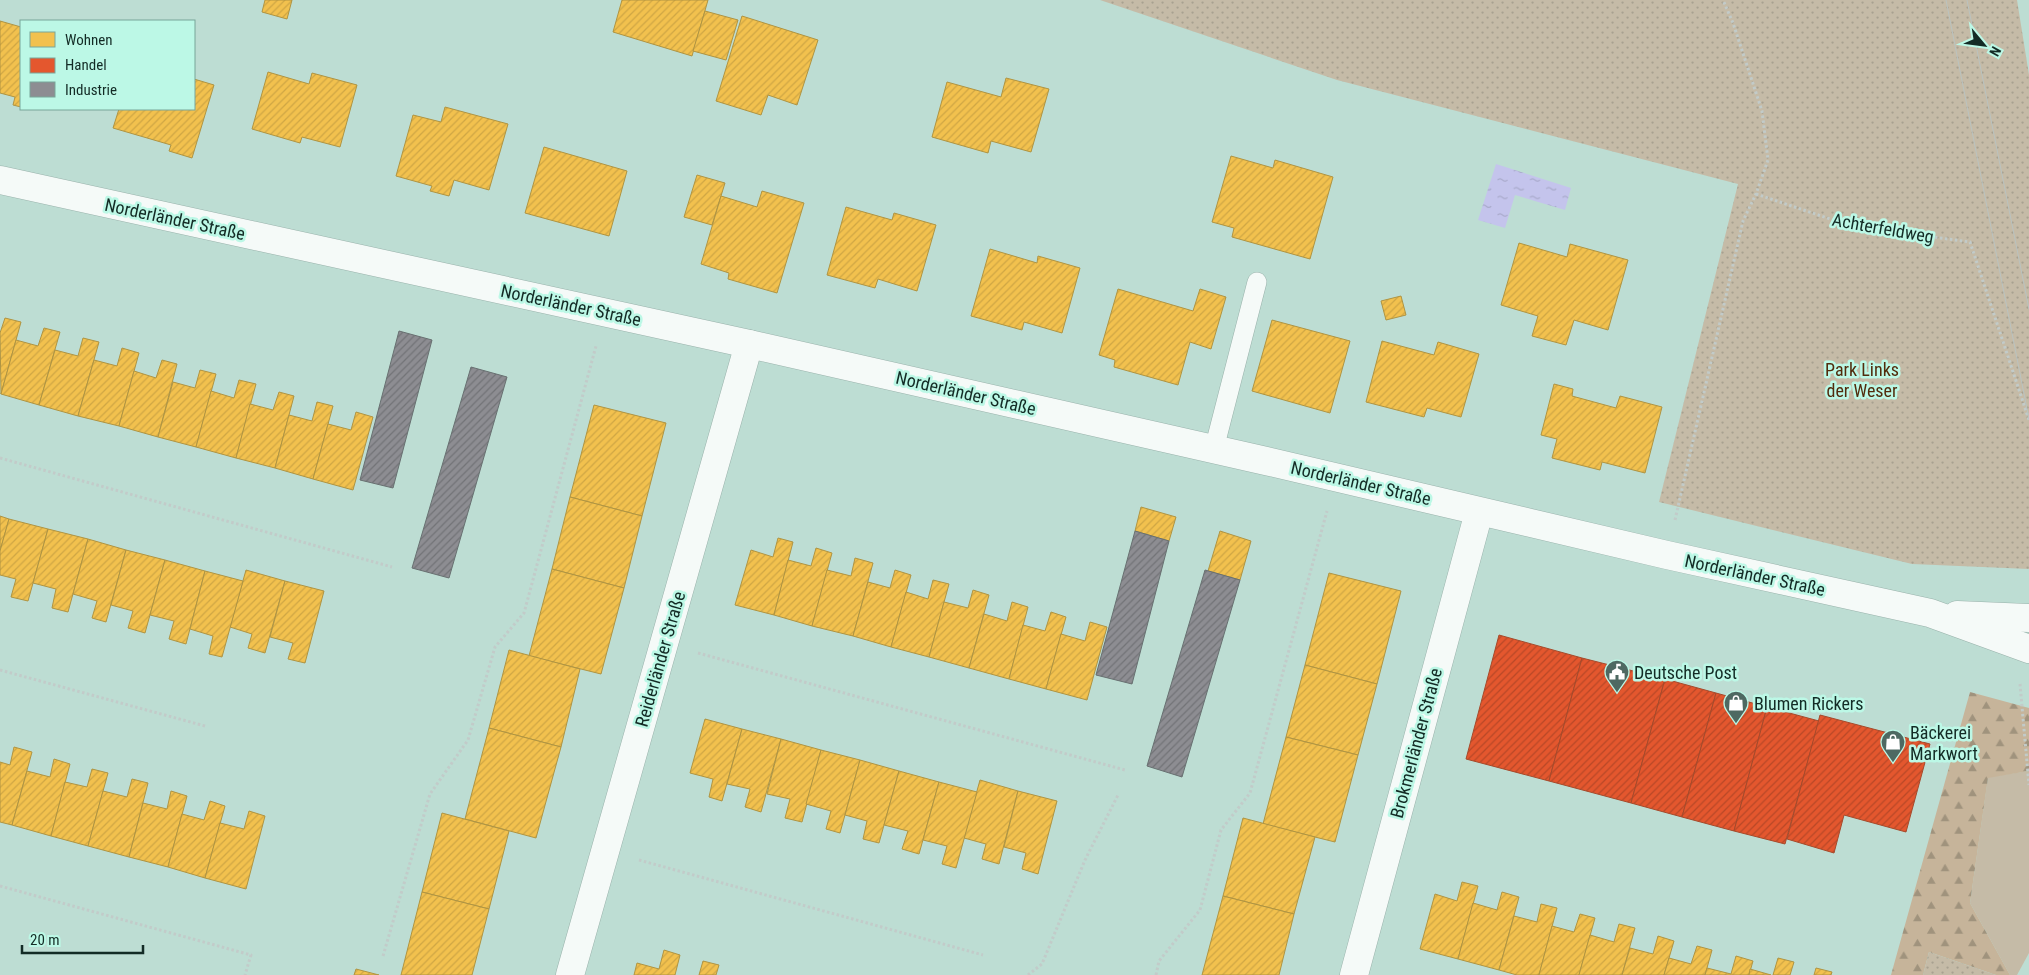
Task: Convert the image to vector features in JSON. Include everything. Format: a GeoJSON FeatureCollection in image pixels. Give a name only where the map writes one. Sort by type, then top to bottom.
{"type":"FeatureCollection","features":[{"type":"Feature","properties":{"kind":"street","name":"Norderländer Straße"},"geometry":{"type":"LineString","coordinates":[[0,180],[749,344],[1930,614],[2023,647]]}},
{"type":"Feature","properties":{"kind":"street","name":"Reiderländer Straße"},"geometry":{"type":"LineString","coordinates":[[570,975],[749,344]]}},
{"type":"Feature","properties":{"kind":"street","name":"Brokmerländer Straße"},"geometry":{"type":"LineString","coordinates":[[1354,975],[1479,512]]}},
{"type":"Feature","properties":{"kind":"street","name":"Norderländer Straße"},"geometry":{"type":"LineString","coordinates":[[1930,614],[2029,618]]}},
{"type":"Feature","properties":{"kind":"lane"},"geometry":{"type":"LineString","coordinates":[[1214,449],[1257,282]]}},
{"type":"Feature","properties":{"kind":"path"},"geometry":{"type":"LineString","coordinates":[[1667,555],[1742,221],[1756,194],[1768,160],[1762,111],[1733,23],[1723,0]]}},
{"type":"Feature","properties":{"kind":"path","name":"Achterfeldweg"},"geometry":{"type":"LineString","coordinates":[[1756,194],[1851,226],[1970,242],[2029,420]]}},
{"type":"Feature","properties":{"kind":"path"},"geometry":{"type":"LineString","coordinates":[[383,956],[430,794],[468,740],[496,648],[524,613],[592,363],[604,312]]}},
{"type":"Feature","properties":{"kind":"path"},"geometry":{"type":"LineString","coordinates":[[0,458],[392,567]]}},
{"type":"Feature","properties":{"kind":"path"},"geometry":{"type":"LineString","coordinates":[[1156,975],[1160,961],[1200,910],[1221,830],[1250,793],[1336,477]]}},
{"type":"Feature","properties":{"kind":"path"},"geometry":{"type":"LineString","coordinates":[[664,644],[1125,770]]}},
{"type":"Feature","properties":{"kind":"path"},"geometry":{"type":"LineString","coordinates":[[2023,647],[2029,785]]}},
{"type":"Feature","properties":{"kind":"path"},"geometry":{"type":"LineString","coordinates":[[0,670],[205,726]]}},
{"type":"Feature","properties":{"kind":"path"},"geometry":{"type":"LineString","coordinates":[[1028,975],[1042,964],[1086,860],[1118,795]]}},
{"type":"Feature","properties":{"kind":"path"},"geometry":{"type":"LineString","coordinates":[[605,851],[983,955]]}},
{"type":"Feature","properties":{"kind":"path"},"geometry":{"type":"LineString","coordinates":[[0,886],[251,955],[245,975]]}},
{"type":"Feature","properties":{"kind":"green space","name":"Park Links der Weser"},"geometry":{"type":"Polygon","coordinates":[[[1100,0],[2017,0],[2029,75],[2029,569],[1912,564],[1659,502],[1738,184],[1337,80],[1100,0]]]}},
{"type":"Feature","properties":{"kind":"green space"},"geometry":{"type":"Polygon","coordinates":[[[1970,692],[2029,708],[2029,771],[1988,778],[1970,903],[2010,975],[1996,975],[1929,952],[1923,975],[1891,975],[1970,692]]]}},
{"type":"Feature","properties":{"kind":"green space"},"geometry":{"type":"Polygon","coordinates":[[[2029,771],[2029,953],[2017,975],[2010,975],[1970,903],[1988,777],[2029,771]]]}},
{"type":"Feature","properties":{"kind":"green space"},"geometry":{"type":"Polygon","coordinates":[[[1929,952],[1996,975],[1923,975],[1929,952]]]}},
{"type":"Feature","properties":{"kind":"water"},"geometry":{"type":"Polygon","coordinates":[[[1496,164],[1571,188],[1565,210],[1515,195],[1505,228],[1478,220],[1496,164]]]}},
{"type":"Feature","properties":{"kind":"building: Wohnen"},"geometry":{"type":"Polygon","coordinates":[[[265,0],[292,0],[287,19],[262,12],[265,0]]]}},
{"type":"Feature","properties":{"kind":"building: Wohnen"},"geometry":{"type":"Polygon","coordinates":[[[622,0],[708,0],[692,56],[613,32],[622,0]]]}},
{"type":"Feature","properties":{"kind":"building: Wohnen"},"geometry":{"type":"Polygon","coordinates":[[[705,11],[738,20],[726,60],[693,51],[705,11]]]}},
{"type":"Feature","properties":{"kind":"building: Wohnen"},"geometry":{"type":"Polygon","coordinates":[[[742,16],[818,40],[797,105],[768,95],[761,115],[716,101],[742,16]]]}},
{"type":"Feature","properties":{"kind":"building: Wohnen"},"geometry":{"type":"Polygon","coordinates":[[[0,21],[20,27],[20,107],[13,105],[15,97],[0,93],[0,21]]]}},
{"type":"Feature","properties":{"kind":"building: Wohnen"},"geometry":{"type":"Polygon","coordinates":[[[268,72],[309,84],[312,73],[357,85],[340,147],[302,137],[300,143],[252,129],[268,72]]]}},
{"type":"Feature","properties":{"kind":"building: Wohnen"},"geometry":{"type":"Polygon","coordinates":[[[1006,78],[1049,89],[1031,152],[991,141],[988,153],[932,137],[947,82],[1001,97],[1006,78]]]}},
{"type":"Feature","properties":{"kind":"building: Wohnen"},"geometry":{"type":"Polygon","coordinates":[[[195,79],[214,85],[192,158],[169,151],[171,145],[113,128],[119,110],[195,110],[195,79]]]}},
{"type":"Feature","properties":{"kind":"building: Wohnen"},"geometry":{"type":"Polygon","coordinates":[[[445,107],[508,124],[489,190],[454,180],[449,196],[430,191],[432,186],[396,176],[413,115],[441,122],[445,107]]]}},
{"type":"Feature","properties":{"kind":"building: Wohnen"},"geometry":{"type":"Polygon","coordinates":[[[544,147],[627,171],[609,236],[525,213],[544,147]]]}},
{"type":"Feature","properties":{"kind":"building: Wohnen"},"geometry":{"type":"Polygon","coordinates":[[[1231,156],[1273,168],[1275,160],[1333,177],[1310,259],[1232,237],[1234,228],[1212,222],[1231,156]]]}},
{"type":"Feature","properties":{"kind":"building: Wohnen"},"geometry":{"type":"Polygon","coordinates":[[[697,175],[725,183],[712,225],[684,217],[697,175]]]}},
{"type":"Feature","properties":{"kind":"building: Wohnen"},"geometry":{"type":"Polygon","coordinates":[[[762,191],[804,203],[777,293],[728,279],[729,273],[701,264],[721,196],[757,207],[762,191]]]}},
{"type":"Feature","properties":{"kind":"building: Wohnen"},"geometry":{"type":"Polygon","coordinates":[[[846,207],[892,220],[894,213],[936,225],[917,291],[878,279],[875,288],[827,275],[846,207]]]}},
{"type":"Feature","properties":{"kind":"building: Wohnen"},"geometry":{"type":"Polygon","coordinates":[[[1519,243],[1567,257],[1570,244],[1628,260],[1608,330],[1574,320],[1566,345],[1532,336],[1538,316],[1501,305],[1519,243]]]}},
{"type":"Feature","properties":{"kind":"building: Wohnen"},"geometry":{"type":"Polygon","coordinates":[[[990,249],[1037,263],[1038,256],[1080,268],[1062,333],[1024,322],[1022,330],[971,316],[990,249]]]}},
{"type":"Feature","properties":{"kind":"building: Wohnen"},"geometry":{"type":"Polygon","coordinates":[[[1118,289],[1193,311],[1200,289],[1226,297],[1211,349],[1190,342],[1178,385],[1114,367],[1115,360],[1099,355],[1118,289]]]}},
{"type":"Feature","properties":{"kind":"building: Wohnen"},"geometry":{"type":"Polygon","coordinates":[[[1401,296],[1406,315],[1386,320],[1381,301],[1401,296]]]}},
{"type":"Feature","properties":{"kind":"building: Wohnen"},"geometry":{"type":"Polygon","coordinates":[[[5,318],[21,322],[1,394],[0,333],[5,318]]]}},
{"type":"Feature","properties":{"kind":"building: Wohnen"},"geometry":{"type":"Polygon","coordinates":[[[1272,320],[1350,341],[1330,413],[1252,391],[1272,320]]]}},
{"type":"Feature","properties":{"kind":"building: Wohnen"},"geometry":{"type":"Polygon","coordinates":[[[44,328],[60,332],[39,405],[1,394],[16,340],[38,346],[44,328]]]}},
{"type":"Feature","properties":{"kind":"building: Wohnen"},"geometry":{"type":"Polygon","coordinates":[[[83,338],[99,342],[78,416],[39,405],[55,350],[78,356],[83,338]]]}},
{"type":"Feature","properties":{"kind":"building: Wohnen"},"geometry":{"type":"Polygon","coordinates":[[[1382,341],[1434,355],[1438,342],[1479,354],[1461,417],[1427,408],[1424,417],[1366,402],[1382,341]]]}},
{"type":"Feature","properties":{"kind":"building: Wohnen"},"geometry":{"type":"Polygon","coordinates":[[[122,348],[139,353],[119,426],[78,416],[94,360],[117,366],[122,348]]]}},
{"type":"Feature","properties":{"kind":"building: Wohnen"},"geometry":{"type":"Polygon","coordinates":[[[162,360],[177,364],[158,437],[119,426],[134,371],[156,378],[162,360]]]}},
{"type":"Feature","properties":{"kind":"building: Wohnen"},"geometry":{"type":"Polygon","coordinates":[[[200,370],[216,374],[196,447],[158,437],[173,382],[195,388],[200,370]]]}},
{"type":"Feature","properties":{"kind":"building: Wohnen"},"geometry":{"type":"Polygon","coordinates":[[[239,380],[256,384],[236,458],[196,447],[211,391],[234,398],[239,380]]]}},
{"type":"Feature","properties":{"kind":"building: Wohnen"},"geometry":{"type":"Polygon","coordinates":[[[1554,384],[1573,389],[1572,396],[1616,408],[1620,396],[1662,407],[1645,473],[1602,462],[1600,470],[1552,458],[1557,439],[1541,435],[1554,384]]]}},
{"type":"Feature","properties":{"kind":"building: Wohnen"},"geometry":{"type":"Polygon","coordinates":[[[279,392],[294,396],[275,468],[236,458],[250,404],[273,410],[279,392]]]}},
{"type":"Feature","properties":{"kind":"building: Wohnen"},"geometry":{"type":"Polygon","coordinates":[[[317,402],[333,406],[313,479],[275,468],[289,415],[312,421],[317,402]]]}},
{"type":"Feature","properties":{"kind":"building: Wohnen"},"geometry":{"type":"Polygon","coordinates":[[[594,405],[666,423],[642,516],[570,497],[594,405]]]}},
{"type":"Feature","properties":{"kind":"building: Wohnen"},"geometry":{"type":"Polygon","coordinates":[[[356,412],[373,417],[353,490],[313,479],[328,424],[351,430],[356,412]]]}},
{"type":"Feature","properties":{"kind":"building: Wohnen"},"geometry":{"type":"Polygon","coordinates":[[[570,497],[642,516],[624,588],[552,569],[570,497]]]}},
{"type":"Feature","properties":{"kind":"building: Wohnen"},"geometry":{"type":"Polygon","coordinates":[[[1141,507],[1176,517],[1169,541],[1135,531],[1141,507]]]}},
{"type":"Feature","properties":{"kind":"building: Wohnen"},"geometry":{"type":"Polygon","coordinates":[[[0,516],[9,519],[0,551],[0,516]]]}},
{"type":"Feature","properties":{"kind":"building: Wohnen"},"geometry":{"type":"Polygon","coordinates":[[[9,519],[48,529],[28,601],[11,597],[16,579],[0,575],[0,551],[9,519]]]}},
{"type":"Feature","properties":{"kind":"building: Wohnen"},"geometry":{"type":"Polygon","coordinates":[[[48,529],[88,539],[68,612],[52,608],[56,589],[33,583],[48,529]]]}},
{"type":"Feature","properties":{"kind":"building: Wohnen"},"geometry":{"type":"Polygon","coordinates":[[[1220,531],[1251,541],[1240,580],[1208,571],[1220,531]]]}},
{"type":"Feature","properties":{"kind":"building: Wohnen"},"geometry":{"type":"Polygon","coordinates":[[[778,538],[793,542],[774,615],[735,605],[751,550],[773,557],[778,538]]]}},
{"type":"Feature","properties":{"kind":"building: Wohnen"},"geometry":{"type":"Polygon","coordinates":[[[88,539],[126,550],[106,622],[92,618],[97,601],[73,594],[88,539]]]}},
{"type":"Feature","properties":{"kind":"building: Wohnen"},"geometry":{"type":"Polygon","coordinates":[[[816,548],[832,553],[812,626],[774,615],[788,560],[811,566],[816,548]]]}},
{"type":"Feature","properties":{"kind":"building: Wohnen"},"geometry":{"type":"Polygon","coordinates":[[[126,550],[165,560],[145,633],[128,628],[133,611],[111,605],[126,550]]]}},
{"type":"Feature","properties":{"kind":"building: Wohnen"},"geometry":{"type":"Polygon","coordinates":[[[855,558],[873,563],[853,636],[812,626],[827,570],[851,576],[855,558]]]}},
{"type":"Feature","properties":{"kind":"building: Wohnen"},"geometry":{"type":"Polygon","coordinates":[[[165,560],[205,571],[186,644],[169,639],[174,621],[150,615],[165,560]]]}},
{"type":"Feature","properties":{"kind":"building: Wohnen"},"geometry":{"type":"Polygon","coordinates":[[[552,569],[624,588],[601,674],[529,656],[552,569]]]}},
{"type":"Feature","properties":{"kind":"building: Wohnen"},"geometry":{"type":"Polygon","coordinates":[[[246,570],[285,581],[265,653],[248,648],[252,634],[230,627],[246,570]]]}},
{"type":"Feature","properties":{"kind":"building: Wohnen"},"geometry":{"type":"Polygon","coordinates":[[[895,570],[911,575],[891,647],[853,636],[868,582],[890,588],[895,570]]]}},
{"type":"Feature","properties":{"kind":"building: Wohnen"},"geometry":{"type":"Polygon","coordinates":[[[205,571],[243,581],[222,657],[209,654],[213,636],[190,629],[205,571]]]}},
{"type":"Feature","properties":{"kind":"building: Wohnen"},"geometry":{"type":"Polygon","coordinates":[[[1329,573],[1401,591],[1377,684],[1305,665],[1329,573]]]}},
{"type":"Feature","properties":{"kind":"building: Wohnen"},"geometry":{"type":"Polygon","coordinates":[[[933,580],[949,584],[929,657],[891,647],[906,592],[928,599],[933,580]]]}},
{"type":"Feature","properties":{"kind":"building: Wohnen"},"geometry":{"type":"Polygon","coordinates":[[[285,581],[324,591],[305,663],[288,659],[293,643],[270,637],[285,581]]]}},
{"type":"Feature","properties":{"kind":"building: Wohnen"},"geometry":{"type":"Polygon","coordinates":[[[973,590],[989,595],[969,668],[929,657],[944,602],[968,608],[973,590]]]}},
{"type":"Feature","properties":{"kind":"building: Wohnen"},"geometry":{"type":"Polygon","coordinates":[[[1012,602],[1028,607],[1009,679],[969,668],[984,614],[1007,621],[1012,602]]]}},
{"type":"Feature","properties":{"kind":"building: Wohnen"},"geometry":{"type":"Polygon","coordinates":[[[1051,612],[1066,617],[1046,689],[1009,679],[1023,625],[1045,631],[1051,612]]]}},
{"type":"Feature","properties":{"kind":"building: Wohnen"},"geometry":{"type":"Polygon","coordinates":[[[1090,622],[1107,627],[1087,700],[1046,689],[1061,634],[1085,641],[1090,622]]]}},
{"type":"Feature","properties":{"kind":"building: Wohnen"},"geometry":{"type":"Polygon","coordinates":[[[509,650],[580,669],[561,747],[489,728],[509,650]]]}},
{"type":"Feature","properties":{"kind":"building: Wohnen"},"geometry":{"type":"Polygon","coordinates":[[[1305,665],[1377,684],[1358,755],[1286,737],[1305,665]]]}},
{"type":"Feature","properties":{"kind":"building: Wohnen"},"geometry":{"type":"Polygon","coordinates":[[[705,719],[742,729],[722,801],[709,797],[713,779],[690,773],[705,719]]]}},
{"type":"Feature","properties":{"kind":"building: Wohnen"},"geometry":{"type":"Polygon","coordinates":[[[489,728],[561,747],[536,838],[465,819],[489,728]]]}},
{"type":"Feature","properties":{"kind":"building: Wohnen"},"geometry":{"type":"Polygon","coordinates":[[[742,729],[781,739],[761,812],[745,807],[750,789],[727,784],[742,729]]]}},
{"type":"Feature","properties":{"kind":"building: Wohnen"},"geometry":{"type":"Polygon","coordinates":[[[1286,737],[1358,755],[1335,842],[1263,824],[1286,737]]]}},
{"type":"Feature","properties":{"kind":"building: Wohnen"},"geometry":{"type":"Polygon","coordinates":[[[781,739],[821,750],[802,822],[785,818],[790,799],[767,794],[781,739]]]}},
{"type":"Feature","properties":{"kind":"building: Wohnen"},"geometry":{"type":"Polygon","coordinates":[[[14,747],[32,752],[12,825],[0,822],[0,762],[10,765],[14,747]]]}},
{"type":"Feature","properties":{"kind":"building: Wohnen"},"geometry":{"type":"Polygon","coordinates":[[[821,750],[860,760],[840,833],[826,829],[831,811],[806,804],[821,750]]]}},
{"type":"Feature","properties":{"kind":"building: Wohnen"},"geometry":{"type":"Polygon","coordinates":[[[54,759],[70,764],[51,836],[12,825],[27,771],[50,777],[54,759]]]}},
{"type":"Feature","properties":{"kind":"building: Wohnen"},"geometry":{"type":"Polygon","coordinates":[[[860,760],[899,771],[879,843],[863,839],[867,821],[845,815],[860,760]]]}},
{"type":"Feature","properties":{"kind":"building: Wohnen"},"geometry":{"type":"Polygon","coordinates":[[[92,769],[108,773],[88,846],[51,836],[65,782],[87,787],[92,769]]]}},
{"type":"Feature","properties":{"kind":"building: Wohnen"},"geometry":{"type":"Polygon","coordinates":[[[899,771],[939,782],[919,854],[902,849],[908,831],[884,825],[899,771]]]}},
{"type":"Feature","properties":{"kind":"building: Wohnen"},"geometry":{"type":"Polygon","coordinates":[[[132,779],[148,783],[129,857],[88,846],[103,791],[127,797],[132,779]]]}},
{"type":"Feature","properties":{"kind":"building: Wohnen"},"geometry":{"type":"Polygon","coordinates":[[[980,780],[1018,791],[999,864],[982,859],[986,844],[964,838],[980,780]]]}},
{"type":"Feature","properties":{"kind":"building: Wohnen"},"geometry":{"type":"Polygon","coordinates":[[[939,782],[977,792],[956,868],[942,864],[947,846],[923,840],[939,782]]]}},
{"type":"Feature","properties":{"kind":"building: Wohnen"},"geometry":{"type":"Polygon","coordinates":[[[171,791],[187,796],[168,867],[129,857],[143,803],[167,809],[171,791]]]}},
{"type":"Feature","properties":{"kind":"building: Wohnen"},"geometry":{"type":"Polygon","coordinates":[[[1018,791],[1057,801],[1038,874],[1022,869],[1026,853],[1004,847],[1018,791]]]}},
{"type":"Feature","properties":{"kind":"building: Wohnen"},"geometry":{"type":"Polygon","coordinates":[[[210,801],[225,806],[205,878],[168,867],[182,814],[204,820],[210,801]]]}},
{"type":"Feature","properties":{"kind":"building: Wohnen"},"geometry":{"type":"Polygon","coordinates":[[[249,811],[265,816],[246,889],[205,878],[220,823],[244,829],[249,811]]]}},
{"type":"Feature","properties":{"kind":"building: Wohnen"},"geometry":{"type":"Polygon","coordinates":[[[442,813],[509,831],[489,909],[422,892],[442,813]]]}},
{"type":"Feature","properties":{"kind":"building: Wohnen"},"geometry":{"type":"Polygon","coordinates":[[[1243,818],[1315,837],[1294,914],[1223,896],[1243,818]]]}},
{"type":"Feature","properties":{"kind":"building: Wohnen"},"geometry":{"type":"Polygon","coordinates":[[[1462,882],[1478,886],[1458,959],[1420,949],[1435,894],[1457,901],[1462,882]]]}},
{"type":"Feature","properties":{"kind":"building: Wohnen"},"geometry":{"type":"Polygon","coordinates":[[[422,892],[489,909],[472,975],[401,975],[422,892]]]}},
{"type":"Feature","properties":{"kind":"building: Wohnen"},"geometry":{"type":"Polygon","coordinates":[[[1502,892],[1519,897],[1499,970],[1458,959],[1473,903],[1497,910],[1502,892]]]}},
{"type":"Feature","properties":{"kind":"building: Wohnen"},"geometry":{"type":"Polygon","coordinates":[[[1223,896],[1294,914],[1279,975],[1202,975],[1223,896]]]}},
{"type":"Feature","properties":{"kind":"building: Wohnen"},"geometry":{"type":"Polygon","coordinates":[[[1541,904],[1557,908],[1539,975],[1517,975],[1499,970],[1514,916],[1537,922],[1541,904]]]}},
{"type":"Feature","properties":{"kind":"building: Wohnen"},"geometry":{"type":"Polygon","coordinates":[[[1580,914],[1595,918],[1579,975],[1539,975],[1552,926],[1574,932],[1580,914]]]}},
{"type":"Feature","properties":{"kind":"building: Wohnen"},"geometry":{"type":"Polygon","coordinates":[[[1619,924],[1635,928],[1622,975],[1579,975],[1590,935],[1614,942],[1619,924]]]}},
{"type":"Feature","properties":{"kind":"building: Wohnen"},"geometry":{"type":"Polygon","coordinates":[[[1658,936],[1674,941],[1664,975],[1622,975],[1630,948],[1653,954],[1658,936]]]}},
{"type":"Feature","properties":{"kind":"building: Wohnen"},"geometry":{"type":"Polygon","coordinates":[[[1697,946],[1712,950],[1705,975],[1664,975],[1669,958],[1691,964],[1697,946]]]}},
{"type":"Feature","properties":{"kind":"building: Wohnen"},"geometry":{"type":"Polygon","coordinates":[[[664,950],[680,955],[675,975],[634,975],[637,963],[659,969],[664,950]]]}},
{"type":"Feature","properties":{"kind":"building: Wohnen"},"geometry":{"type":"Polygon","coordinates":[[[1736,956],[1753,961],[1749,975],[1705,975],[1707,968],[1731,974],[1736,956]]]}},
{"type":"Feature","properties":{"kind":"building: Wohnen"},"geometry":{"type":"Polygon","coordinates":[[[1778,958],[1794,962],[1790,975],[1773,975],[1778,958]]]}},
{"type":"Feature","properties":{"kind":"building: Wohnen"},"geometry":{"type":"Polygon","coordinates":[[[703,961],[719,965],[716,975],[699,975],[703,961]]]}},
{"type":"Feature","properties":{"kind":"building: Wohnen"},"geometry":{"type":"Polygon","coordinates":[[[1816,968],[1832,972],[1831,975],[1814,975],[1816,968]]]}},
{"type":"Feature","properties":{"kind":"building: Wohnen"},"geometry":{"type":"Polygon","coordinates":[[[356,969],[379,975],[354,975],[356,969]]]}},
{"type":"Feature","properties":{"kind":"building: Wohnen"},"geometry":{"type":"Polygon","coordinates":[[[1750,969],[1771,975],[1749,975],[1750,969]]]}},
{"type":"Feature","properties":{"kind":"building: Handel"},"geometry":{"type":"Polygon","coordinates":[[[1499,635],[1582,658],[1549,781],[1466,759],[1499,635]]]}},
{"type":"Feature","properties":{"kind":"building: Handel"},"geometry":{"type":"Polygon","coordinates":[[[1582,658],[1665,679],[1631,803],[1549,781],[1582,658]]]}},
{"type":"Feature","properties":{"kind":"building: Handel"},"geometry":{"type":"Polygon","coordinates":[[[1665,679],[1716,693],[1682,817],[1631,803],[1665,679]]]}},
{"type":"Feature","properties":{"kind":"building: Handel"},"geometry":{"type":"Polygon","coordinates":[[[1716,693],[1767,707],[1734,831],[1682,817],[1716,693]]]}},
{"type":"Feature","properties":{"kind":"building: Handel"},"geometry":{"type":"Polygon","coordinates":[[[1767,707],[1819,721],[1785,844],[1734,831],[1767,707]]]}},
{"type":"Feature","properties":{"kind":"building: Handel"},"geometry":{"type":"Polygon","coordinates":[[[1820,715],[1930,744],[1906,832],[1844,815],[1834,853],[1787,839],[1820,715]]]}},
{"type":"Feature","properties":{"kind":"building: Industrie"},"geometry":{"type":"Polygon","coordinates":[[[399,331],[432,340],[393,488],[360,480],[399,331]]]}},
{"type":"Feature","properties":{"kind":"building: Industrie"},"geometry":{"type":"Polygon","coordinates":[[[471,367],[507,377],[449,578],[412,568],[471,367]]]}},
{"type":"Feature","properties":{"kind":"building: Industrie"},"geometry":{"type":"Polygon","coordinates":[[[1135,531],[1169,541],[1132,684],[1096,675],[1135,531]]]}},
{"type":"Feature","properties":{"kind":"building: Industrie"},"geometry":{"type":"Polygon","coordinates":[[[1205,570],[1240,580],[1182,777],[1147,766],[1205,570]]]}},
{"type":"Feature","properties":{"kind":"tram line"},"geometry":{"type":"LineString","coordinates":[[1946,0],[2029,419]]}},
{"type":"Feature","properties":{"kind":"tram line"},"geometry":{"type":"LineString","coordinates":[[1967,0],[2029,309]]}},
{"type":"Feature","properties":{"kind":"place","name":"Deutsche Post"},"geometry":{"type":"Point","coordinates":[1617,693]}},
{"type":"Feature","properties":{"kind":"place","name":"Blumen Rickers"},"geometry":{"type":"Point","coordinates":[1736,724]}},
{"type":"Feature","properties":{"kind":"place","name":"Bäckerei Markwort"},"geometry":{"type":"Point","coordinates":[1893,763]}}]}
